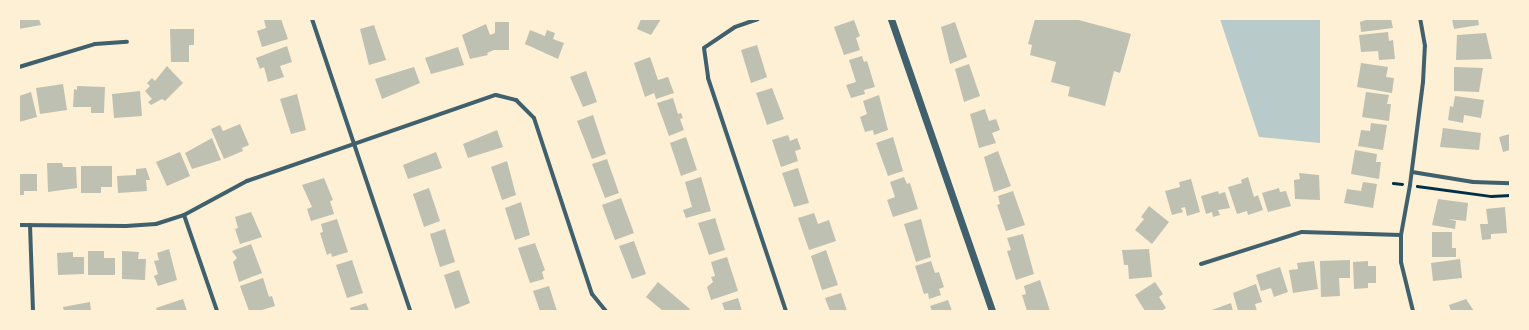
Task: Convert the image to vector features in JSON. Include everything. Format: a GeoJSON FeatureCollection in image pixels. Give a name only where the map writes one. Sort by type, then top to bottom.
{"type":"FeatureCollection","features":[{"type":"Feature","properties":{"kind":"street"},"geometry":{"type":"LineString","coordinates":[[312,19],[410,311]]}},
{"type":"Feature","properties":{"kind":"street"},"geometry":{"type":"LineString","coordinates":[[758,19],[735,27],[704,48],[708,78],[786,311]]}},
{"type":"Feature","properties":{"kind":"street"},"geometry":{"type":"LineString","coordinates":[[891,19],[992,311]]}},
{"type":"Feature","properties":{"kind":"street"},"geometry":{"type":"LineString","coordinates":[[1413,311],[1401,262],[1401,235],[1412,172],[1423,82],[1424,46],[1420,19]]}},
{"type":"Feature","properties":{"kind":"street"},"geometry":{"type":"LineString","coordinates":[[19,67],[95,44],[127,42]]}},
{"type":"Feature","properties":{"kind":"street"},"geometry":{"type":"LineString","coordinates":[[19,225],[126,226],[156,224],[184,215],[247,181],[496,95],[516,100],[534,118],[592,294],[606,311]]}},
{"type":"Feature","properties":{"kind":"street"},"geometry":{"type":"LineString","coordinates":[[1412,172],[1473,182],[1510,183]]}},
{"type":"Feature","properties":{"kind":"street"},"geometry":{"type":"LineString","coordinates":[[184,215],[217,311]]}},
{"type":"Feature","properties":{"kind":"street"},"geometry":{"type":"LineString","coordinates":[[30,225],[33,311]]}},
{"type":"Feature","properties":{"kind":"street"},"geometry":{"type":"LineString","coordinates":[[1201,264],[1302,232],[1401,235]]}},
{"type":"Feature","properties":{"kind":"path"},"geometry":{"type":"LineString","coordinates":[[1393,183],[1490,196],[1510,195]]}},
{"type":"Feature","properties":{"kind":"shaded area"},"geometry":{"type":"Polygon","coordinates":[[[1220,19],[1320,19],[1320,143],[1259,137],[1220,19]]]}},
{"type":"Feature","properties":{"kind":"building"},"geometry":{"type":"Polygon","coordinates":[[[19,19],[39,19],[41,25],[19,29],[19,19]]]}},
{"type":"Feature","properties":{"kind":"building"},"geometry":{"type":"Polygon","coordinates":[[[281,19],[288,39],[262,47],[257,31],[266,28],[264,20],[281,19]]]}},
{"type":"Feature","properties":{"kind":"building"},"geometry":{"type":"Polygon","coordinates":[[[641,19],[661,19],[651,35],[637,29],[641,19]]]}},
{"type":"Feature","properties":{"kind":"building"},"geometry":{"type":"Polygon","coordinates":[[[1035,19],[1075,19],[1131,34],[1120,73],[1114,71],[1105,106],[1068,96],[1070,87],[1051,82],[1056,62],[1030,55],[1032,45],[1028,44],[1035,19]]]}},
{"type":"Feature","properties":{"kind":"building"},"geometry":{"type":"Polygon","coordinates":[[[1369,19],[1391,19],[1393,28],[1361,32],[1360,22],[1369,19]]]}},
{"type":"Feature","properties":{"kind":"building"},"geometry":{"type":"Polygon","coordinates":[[[1452,19],[1478,19],[1479,25],[1454,29],[1452,19]]]}},
{"type":"Feature","properties":{"kind":"building"},"geometry":{"type":"Polygon","coordinates":[[[854,20],[860,36],[856,38],[860,50],[844,55],[834,27],[854,20]]]}},
{"type":"Feature","properties":{"kind":"building"},"geometry":{"type":"Polygon","coordinates":[[[495,22],[509,22],[509,50],[494,50],[487,53],[488,55],[470,59],[462,35],[486,24],[490,35],[495,33],[495,22]]]}},
{"type":"Feature","properties":{"kind":"building"},"geometry":{"type":"Polygon","coordinates":[[[955,22],[967,57],[950,64],[941,27],[955,22]]]}},
{"type":"Feature","properties":{"kind":"building"},"geometry":{"type":"Polygon","coordinates":[[[374,25],[386,60],[369,65],[360,29],[374,25]]]}},
{"type":"Feature","properties":{"kind":"building"},"geometry":{"type":"Polygon","coordinates":[[[170,29],[194,29],[194,45],[189,45],[189,62],[171,62],[170,29]]]}},
{"type":"Feature","properties":{"kind":"building"},"geometry":{"type":"Polygon","coordinates":[[[530,30],[545,36],[547,30],[555,33],[553,39],[564,43],[558,59],[525,44],[530,30]]]}},
{"type":"Feature","properties":{"kind":"building"},"geometry":{"type":"Polygon","coordinates":[[[1388,32],[1389,41],[1393,40],[1395,59],[1379,60],[1378,51],[1361,52],[1359,35],[1388,32]]]}},
{"type":"Feature","properties":{"kind":"building"},"geometry":{"type":"Polygon","coordinates":[[[1486,33],[1492,59],[1456,60],[1457,35],[1486,33]]]}},
{"type":"Feature","properties":{"kind":"building"},"geometry":{"type":"Polygon","coordinates":[[[757,45],[767,77],[751,83],[741,50],[757,45]]]}},
{"type":"Feature","properties":{"kind":"building"},"geometry":{"type":"Polygon","coordinates":[[[287,46],[292,62],[280,66],[284,77],[268,82],[264,67],[260,69],[256,58],[287,46]]]}},
{"type":"Feature","properties":{"kind":"building"},"geometry":{"type":"Polygon","coordinates":[[[458,47],[464,65],[431,74],[425,58],[458,47]]]}},
{"type":"Feature","properties":{"kind":"building"},"geometry":{"type":"Polygon","coordinates":[[[862,56],[864,62],[867,61],[875,87],[864,90],[865,94],[851,98],[846,85],[856,82],[849,60],[862,56]]]}},
{"type":"Feature","properties":{"kind":"building"},"geometry":{"type":"Polygon","coordinates":[[[650,57],[658,80],[668,77],[674,93],[656,99],[654,93],[645,97],[634,63],[650,57]]]}},
{"type":"Feature","properties":{"kind":"building"},"geometry":{"type":"Polygon","coordinates":[[[1361,63],[1388,67],[1386,77],[1394,78],[1392,93],[1357,87],[1361,63]]]}},
{"type":"Feature","properties":{"kind":"building"},"geometry":{"type":"Polygon","coordinates":[[[969,64],[980,96],[964,102],[955,69],[969,64]]]}},
{"type":"Feature","properties":{"kind":"building"},"geometry":{"type":"Polygon","coordinates":[[[167,66],[183,83],[165,101],[162,99],[151,105],[148,102],[152,99],[145,91],[150,86],[147,83],[152,78],[155,81],[167,66]]]}},
{"type":"Feature","properties":{"kind":"building"},"geometry":{"type":"Polygon","coordinates":[[[414,67],[420,83],[382,99],[375,79],[414,67]]]}},
{"type":"Feature","properties":{"kind":"building"},"geometry":{"type":"Polygon","coordinates":[[[1454,67],[1483,68],[1479,92],[1454,91],[1454,67]]]}},
{"type":"Feature","properties":{"kind":"building"},"geometry":{"type":"Polygon","coordinates":[[[586,71],[597,102],[583,107],[570,77],[586,71]]]}},
{"type":"Feature","properties":{"kind":"building"},"geometry":{"type":"Polygon","coordinates":[[[63,84],[67,110],[40,114],[36,88],[63,84]]]}},
{"type":"Feature","properties":{"kind":"building"},"geometry":{"type":"Polygon","coordinates":[[[77,86],[105,87],[104,113],[91,113],[91,107],[73,107],[74,89],[77,90],[77,86]]]}},
{"type":"Feature","properties":{"kind":"building"},"geometry":{"type":"Polygon","coordinates":[[[772,88],[784,119],[767,125],[756,93],[772,88]]]}},
{"type":"Feature","properties":{"kind":"building"},"geometry":{"type":"Polygon","coordinates":[[[140,91],[142,116],[114,118],[112,94],[140,91]]]}},
{"type":"Feature","properties":{"kind":"building"},"geometry":{"type":"Polygon","coordinates":[[[31,92],[37,117],[19,122],[19,96],[31,92]]]}},
{"type":"Feature","properties":{"kind":"building"},"geometry":{"type":"Polygon","coordinates":[[[1366,92],[1389,95],[1387,104],[1391,104],[1389,121],[1362,117],[1366,92]]]}},
{"type":"Feature","properties":{"kind":"building"},"geometry":{"type":"Polygon","coordinates":[[[297,94],[306,130],[291,134],[280,99],[297,94]]]}},
{"type":"Feature","properties":{"kind":"building"},"geometry":{"type":"Polygon","coordinates":[[[879,95],[888,130],[874,135],[873,130],[865,132],[860,117],[867,114],[863,101],[879,95]]]}},
{"type":"Feature","properties":{"kind":"building"},"geometry":{"type":"Polygon","coordinates":[[[1455,96],[1484,100],[1481,118],[1464,115],[1463,123],[1448,120],[1450,106],[1453,107],[1455,96]]]}},
{"type":"Feature","properties":{"kind":"building"},"geometry":{"type":"Polygon","coordinates":[[[673,98],[678,114],[681,113],[683,118],[680,119],[684,130],[669,136],[657,103],[673,98]]]}},
{"type":"Feature","properties":{"kind":"building"},"geometry":{"type":"Polygon","coordinates":[[[985,109],[989,121],[996,119],[1000,130],[992,133],[996,143],[979,148],[970,114],[985,109]]]}},
{"type":"Feature","properties":{"kind":"building"},"geometry":{"type":"Polygon","coordinates":[[[593,115],[606,154],[592,159],[577,121],[593,115]]]}},
{"type":"Feature","properties":{"kind":"building"},"geometry":{"type":"Polygon","coordinates":[[[1371,123],[1387,125],[1383,150],[1358,146],[1361,130],[1370,131],[1371,123]]]}},
{"type":"Feature","properties":{"kind":"building"},"geometry":{"type":"Polygon","coordinates":[[[240,124],[249,145],[242,148],[243,151],[224,159],[211,129],[220,125],[223,131],[240,124]]]}},
{"type":"Feature","properties":{"kind":"building"},"geometry":{"type":"Polygon","coordinates":[[[1443,128],[1481,133],[1479,150],[1440,147],[1443,128]]]}},
{"type":"Feature","properties":{"kind":"building"},"geometry":{"type":"Polygon","coordinates":[[[497,130],[503,147],[468,158],[463,144],[497,130]]]}},
{"type":"Feature","properties":{"kind":"building"},"geometry":{"type":"Polygon","coordinates":[[[1510,134],[1510,150],[1503,152],[1499,137],[1510,134]]]}},
{"type":"Feature","properties":{"kind":"building"},"geometry":{"type":"Polygon","coordinates":[[[788,135],[790,141],[797,138],[801,149],[795,151],[798,161],[781,167],[772,140],[788,135]]]}},
{"type":"Feature","properties":{"kind":"building"},"geometry":{"type":"Polygon","coordinates":[[[686,137],[697,170],[681,176],[670,143],[686,137]]]}},
{"type":"Feature","properties":{"kind":"building"},"geometry":{"type":"Polygon","coordinates":[[[893,137],[903,171],[888,176],[876,143],[893,137]]]}},
{"type":"Feature","properties":{"kind":"building"},"geometry":{"type":"Polygon","coordinates":[[[212,138],[221,160],[192,169],[185,153],[212,138]]]}},
{"type":"Feature","properties":{"kind":"building"},"geometry":{"type":"Polygon","coordinates":[[[1355,150],[1377,154],[1376,162],[1381,162],[1379,179],[1351,174],[1355,150]]]}},
{"type":"Feature","properties":{"kind":"building"},"geometry":{"type":"Polygon","coordinates":[[[998,151],[1011,186],[994,192],[984,157],[998,151]]]}},
{"type":"Feature","properties":{"kind":"building"},"geometry":{"type":"Polygon","coordinates":[[[180,152],[190,176],[167,186],[156,162],[180,152]]]}},
{"type":"Feature","properties":{"kind":"building"},"geometry":{"type":"Polygon","coordinates":[[[436,152],[442,168],[408,179],[403,165],[436,152]]]}},
{"type":"Feature","properties":{"kind":"building"},"geometry":{"type":"Polygon","coordinates":[[[607,159],[619,193],[605,198],[592,164],[607,159]]]}},
{"type":"Feature","properties":{"kind":"building"},"geometry":{"type":"Polygon","coordinates":[[[507,161],[516,195],[502,200],[491,167],[507,161]]]}},
{"type":"Feature","properties":{"kind":"building"},"geometry":{"type":"Polygon","coordinates":[[[47,163],[62,163],[63,167],[76,167],[77,188],[48,192],[47,163]]]}},
{"type":"Feature","properties":{"kind":"building"},"geometry":{"type":"Polygon","coordinates":[[[81,166],[112,166],[112,187],[101,187],[101,193],[81,193],[81,166]]]}},
{"type":"Feature","properties":{"kind":"building"},"geometry":{"type":"Polygon","coordinates":[[[146,168],[150,180],[146,180],[147,191],[118,193],[117,176],[136,175],[136,169],[146,168]]]}},
{"type":"Feature","properties":{"kind":"building"},"geometry":{"type":"Polygon","coordinates":[[[798,168],[809,203],[794,207],[782,173],[798,168]]]}},
{"type":"Feature","properties":{"kind":"building"},"geometry":{"type":"Polygon","coordinates":[[[1299,173],[1319,175],[1320,200],[1295,199],[1294,180],[1300,179],[1299,173]]]}},
{"type":"Feature","properties":{"kind":"building"},"geometry":{"type":"Polygon","coordinates":[[[19,174],[37,174],[37,191],[24,191],[24,195],[19,195],[19,174]]]}},
{"type":"Feature","properties":{"kind":"building"},"geometry":{"type":"Polygon","coordinates":[[[701,177],[711,211],[686,218],[683,210],[692,207],[685,182],[701,177]]]}},
{"type":"Feature","properties":{"kind":"building"},"geometry":{"type":"Polygon","coordinates":[[[904,177],[907,184],[910,183],[918,209],[893,217],[887,200],[895,197],[890,182],[904,177]]]}},
{"type":"Feature","properties":{"kind":"building"},"geometry":{"type":"Polygon","coordinates":[[[1248,177],[1254,197],[1258,195],[1263,210],[1248,215],[1247,211],[1237,214],[1228,187],[1242,183],[1241,180],[1248,177]]]}},
{"type":"Feature","properties":{"kind":"building"},"geometry":{"type":"Polygon","coordinates":[[[324,178],[333,200],[330,201],[334,214],[311,221],[307,209],[312,207],[302,185],[324,178]]]}},
{"type":"Feature","properties":{"kind":"building"},"geometry":{"type":"Polygon","coordinates":[[[1191,179],[1200,212],[1187,216],[1185,207],[1181,208],[1183,212],[1172,215],[1165,191],[1180,187],[1179,182],[1191,179]]]}},
{"type":"Feature","properties":{"kind":"building"},"geometry":{"type":"Polygon","coordinates":[[[1363,182],[1377,184],[1373,208],[1344,203],[1347,189],[1361,191],[1363,182]]]}},
{"type":"Feature","properties":{"kind":"building"},"geometry":{"type":"Polygon","coordinates":[[[429,188],[440,221],[424,227],[413,194],[429,188]]]}},
{"type":"Feature","properties":{"kind":"building"},"geometry":{"type":"Polygon","coordinates":[[[1279,188],[1280,192],[1286,191],[1291,206],[1268,212],[1262,193],[1279,188]]]}},
{"type":"Feature","properties":{"kind":"building"},"geometry":{"type":"Polygon","coordinates":[[[1013,191],[1025,225],[1006,231],[997,205],[1000,204],[998,196],[1013,191]]]}},
{"type":"Feature","properties":{"kind":"building"},"geometry":{"type":"Polygon","coordinates":[[[1218,191],[1219,194],[1225,192],[1230,208],[1218,210],[1220,215],[1213,217],[1212,212],[1206,214],[1201,196],[1218,191]]]}},
{"type":"Feature","properties":{"kind":"building"},"geometry":{"type":"Polygon","coordinates":[[[621,198],[634,233],[615,240],[602,205],[621,198]]]}},
{"type":"Feature","properties":{"kind":"building"},"geometry":{"type":"Polygon","coordinates":[[[1438,199],[1468,203],[1466,221],[1448,219],[1456,221],[1455,229],[1432,225],[1438,199]]]}},
{"type":"Feature","properties":{"kind":"building"},"geometry":{"type":"Polygon","coordinates":[[[521,202],[530,235],[515,240],[505,208],[521,202]]]}},
{"type":"Feature","properties":{"kind":"building"},"geometry":{"type":"Polygon","coordinates":[[[1149,206],[1169,222],[1152,244],[1135,230],[1144,219],[1141,217],[1149,206]]]}},
{"type":"Feature","properties":{"kind":"building"},"geometry":{"type":"Polygon","coordinates":[[[1505,207],[1507,233],[1491,234],[1491,239],[1482,240],[1480,224],[1488,224],[1486,209],[1505,207]]]}},
{"type":"Feature","properties":{"kind":"building"},"geometry":{"type":"Polygon","coordinates":[[[251,212],[262,237],[240,244],[235,229],[238,228],[235,217],[251,212]]]}},
{"type":"Feature","properties":{"kind":"building"},"geometry":{"type":"Polygon","coordinates":[[[814,213],[818,224],[829,220],[836,241],[809,250],[798,218],[814,213]]]}},
{"type":"Feature","properties":{"kind":"building"},"geometry":{"type":"Polygon","coordinates":[[[715,218],[725,250],[709,255],[698,223],[715,218]]]}},
{"type":"Feature","properties":{"kind":"building"},"geometry":{"type":"Polygon","coordinates":[[[337,219],[348,252],[332,257],[331,253],[327,255],[320,233],[323,232],[321,224],[337,219]]]}},
{"type":"Feature","properties":{"kind":"building"},"geometry":{"type":"Polygon","coordinates":[[[921,219],[931,257],[916,262],[904,224],[921,219]]]}},
{"type":"Feature","properties":{"kind":"building"},"geometry":{"type":"Polygon","coordinates":[[[445,229],[455,262],[440,267],[430,234],[445,229]]]}},
{"type":"Feature","properties":{"kind":"building"},"geometry":{"type":"Polygon","coordinates":[[[1432,232],[1452,232],[1452,248],[1456,248],[1456,257],[1432,257],[1432,232]]]}},
{"type":"Feature","properties":{"kind":"building"},"geometry":{"type":"Polygon","coordinates":[[[1023,234],[1034,274],[1016,280],[1007,251],[1011,250],[1007,238],[1023,234]]]}},
{"type":"Feature","properties":{"kind":"building"},"geometry":{"type":"Polygon","coordinates":[[[634,241],[646,274],[632,279],[619,246],[634,241]]]}},
{"type":"Feature","properties":{"kind":"building"},"geometry":{"type":"Polygon","coordinates":[[[535,243],[545,270],[542,272],[544,279],[530,283],[518,248],[535,243]]]}},
{"type":"Feature","properties":{"kind":"building"},"geometry":{"type":"Polygon","coordinates":[[[251,244],[262,273],[239,282],[233,262],[237,258],[232,251],[251,244]]]}},
{"type":"Feature","properties":{"kind":"building"},"geometry":{"type":"Polygon","coordinates":[[[169,249],[177,280],[158,286],[154,276],[158,274],[154,261],[159,260],[157,253],[169,249]]]}},
{"type":"Feature","properties":{"kind":"building"},"geometry":{"type":"Polygon","coordinates":[[[1149,249],[1152,277],[1129,279],[1128,265],[1124,265],[1122,250],[1149,249]]]}},
{"type":"Feature","properties":{"kind":"building"},"geometry":{"type":"Polygon","coordinates":[[[826,250],[838,285],[822,290],[811,256],[826,250]]]}},
{"type":"Feature","properties":{"kind":"building"},"geometry":{"type":"Polygon","coordinates":[[[88,251],[104,251],[104,258],[115,258],[115,275],[88,275],[88,251]]]}},
{"type":"Feature","properties":{"kind":"building"},"geometry":{"type":"Polygon","coordinates":[[[122,251],[139,252],[138,259],[146,259],[145,280],[122,279],[122,251]]]}},
{"type":"Feature","properties":{"kind":"building"},"geometry":{"type":"Polygon","coordinates":[[[73,252],[73,257],[84,257],[84,274],[58,275],[57,253],[73,252]]]}},
{"type":"Feature","properties":{"kind":"building"},"geometry":{"type":"Polygon","coordinates":[[[727,257],[738,291],[711,300],[707,287],[713,282],[711,277],[715,276],[711,262],[727,257]]]}},
{"type":"Feature","properties":{"kind":"building"},"geometry":{"type":"Polygon","coordinates":[[[1460,259],[1462,278],[1433,281],[1431,263],[1460,259]]]}},
{"type":"Feature","properties":{"kind":"building"},"geometry":{"type":"Polygon","coordinates":[[[352,260],[363,293],[347,298],[336,265],[352,260]]]}},
{"type":"Feature","properties":{"kind":"building"},"geometry":{"type":"Polygon","coordinates":[[[1350,260],[1350,278],[1339,278],[1340,296],[1321,297],[1320,261],[1350,260]]]}},
{"type":"Feature","properties":{"kind":"building"},"geometry":{"type":"Polygon","coordinates":[[[931,261],[935,273],[939,272],[944,287],[939,289],[941,295],[929,299],[928,293],[924,294],[915,266],[931,261]]]}},
{"type":"Feature","properties":{"kind":"building"},"geometry":{"type":"Polygon","coordinates":[[[1314,261],[1318,289],[1293,293],[1289,270],[1298,269],[1297,263],[1314,261]]]}},
{"type":"Feature","properties":{"kind":"building"},"geometry":{"type":"Polygon","coordinates":[[[1368,261],[1368,266],[1376,266],[1376,283],[1368,283],[1368,288],[1354,289],[1353,262],[1368,261]]]}},
{"type":"Feature","properties":{"kind":"building"},"geometry":{"type":"Polygon","coordinates":[[[1280,267],[1288,292],[1274,297],[1271,288],[1261,291],[1256,275],[1280,267]]]}},
{"type":"Feature","properties":{"kind":"building"},"geometry":{"type":"Polygon","coordinates":[[[459,270],[470,303],[455,309],[444,275],[459,270]]]}},
{"type":"Feature","properties":{"kind":"building"},"geometry":{"type":"Polygon","coordinates":[[[263,278],[269,297],[272,296],[275,306],[259,311],[249,311],[240,286],[263,278]]]}},
{"type":"Feature","properties":{"kind":"building"},"geometry":{"type":"Polygon","coordinates":[[[1040,280],[1050,311],[1027,311],[1022,295],[1026,294],[1024,286],[1040,280]]]}},
{"type":"Feature","properties":{"kind":"building"},"geometry":{"type":"Polygon","coordinates":[[[658,282],[690,309],[688,311],[663,311],[646,297],[658,282]]]}},
{"type":"Feature","properties":{"kind":"building"},"geometry":{"type":"Polygon","coordinates":[[[1155,282],[1163,294],[1159,297],[1166,308],[1161,311],[1145,311],[1135,295],[1155,282]]]}},
{"type":"Feature","properties":{"kind":"building"},"geometry":{"type":"Polygon","coordinates":[[[1256,284],[1262,302],[1255,304],[1257,311],[1238,311],[1233,293],[1256,284]]]}},
{"type":"Feature","properties":{"kind":"building"},"geometry":{"type":"Polygon","coordinates":[[[549,286],[557,311],[540,311],[533,291],[549,286]]]}},
{"type":"Feature","properties":{"kind":"building"},"geometry":{"type":"Polygon","coordinates":[[[841,293],[847,311],[830,311],[825,298],[841,293]]]}},
{"type":"Feature","properties":{"kind":"building"},"geometry":{"type":"Polygon","coordinates":[[[738,298],[742,311],[725,311],[722,303],[738,298]]]}},
{"type":"Feature","properties":{"kind":"building"},"geometry":{"type":"Polygon","coordinates":[[[183,299],[187,311],[157,311],[156,308],[183,299]]]}},
{"type":"Feature","properties":{"kind":"building"},"geometry":{"type":"Polygon","coordinates":[[[1466,299],[1474,311],[1451,311],[1449,305],[1466,299]]]}},
{"type":"Feature","properties":{"kind":"building"},"geometry":{"type":"Polygon","coordinates":[[[948,300],[952,311],[932,311],[930,306],[948,300]]]}},
{"type":"Feature","properties":{"kind":"building"},"geometry":{"type":"Polygon","coordinates":[[[90,302],[91,311],[64,311],[63,307],[90,302]]]}},
{"type":"Feature","properties":{"kind":"building"},"geometry":{"type":"Polygon","coordinates":[[[366,303],[369,311],[351,311],[350,308],[366,303]]]}},
{"type":"Feature","properties":{"kind":"building"},"geometry":{"type":"Polygon","coordinates":[[[1231,303],[1233,311],[1209,311],[1231,303]]]}}]}
